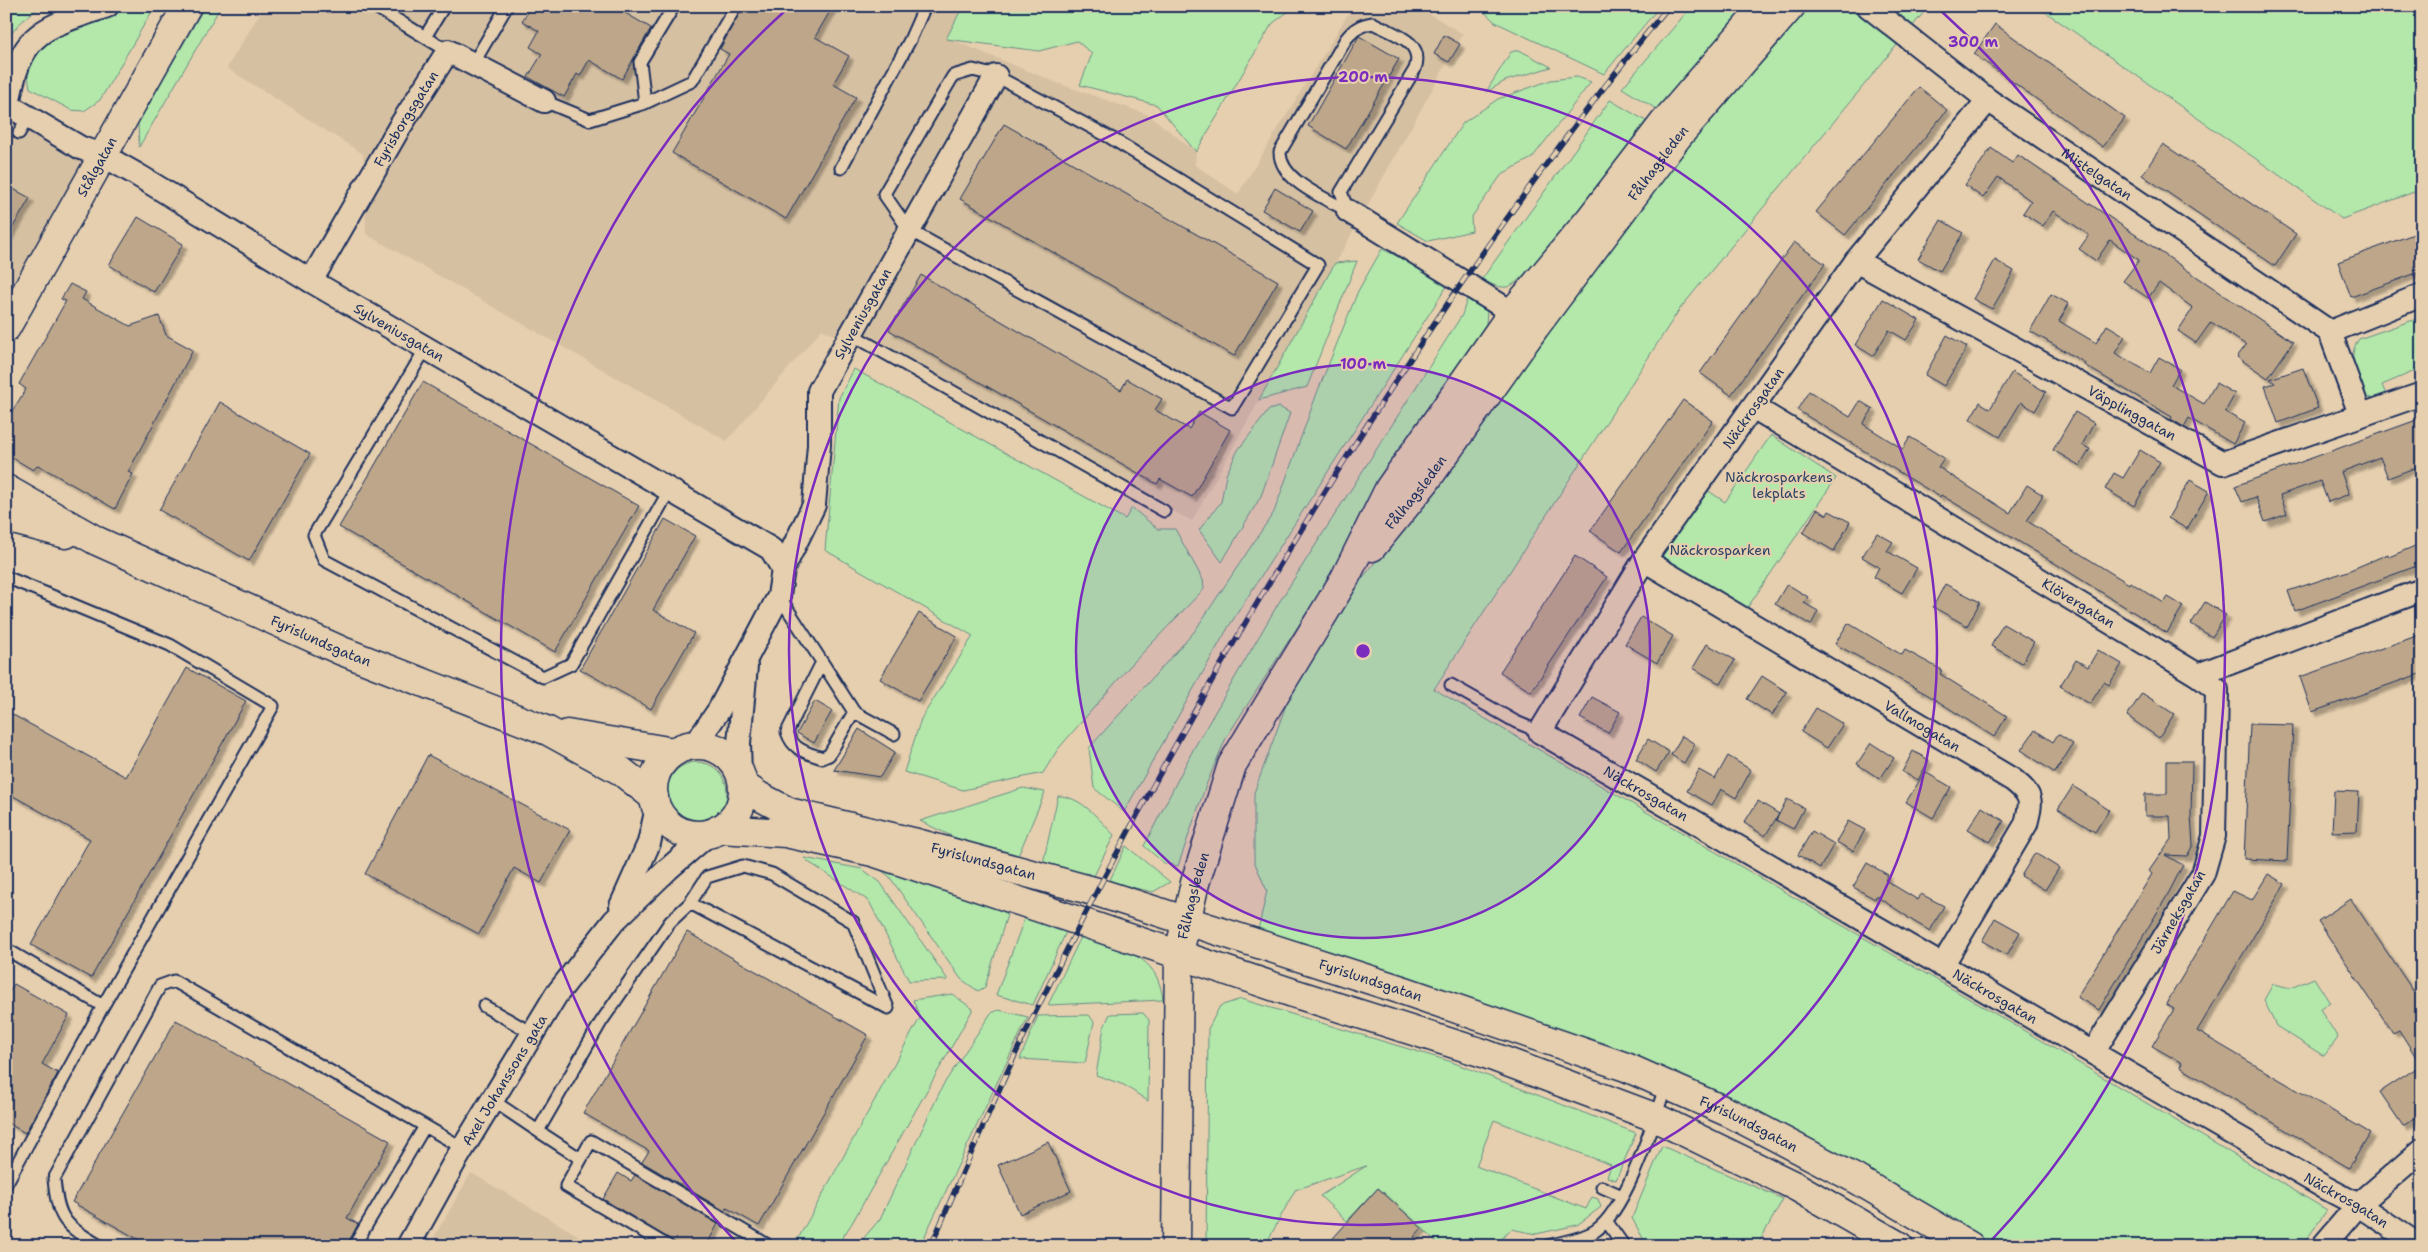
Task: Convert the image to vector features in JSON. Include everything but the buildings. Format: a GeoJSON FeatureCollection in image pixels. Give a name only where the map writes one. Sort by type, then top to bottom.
{"type":"FeatureCollection","features":[{"type":"Feature","properties":{"kind":"main road","name":"Stålgatan"},"geometry":{"type":"LineString","coordinates":[[6,328],[187,6]]}},
{"type":"Feature","properties":{"kind":"main road","name":"Fålhagsleden"},"geometry":{"type":"LineString","coordinates":[[1176,1246],[1180,953],[1195,882],[1232,765],[1344,580],[1389,489],[1512,313],[1590,219],[1663,124],[1765,6]]}},
{"type":"Feature","properties":{"kind":"main road","name":"Fålhagsleden"},"geometry":{"type":"LineString","coordinates":[[1344,580],[1426,482],[1535,327],[1678,136],[1791,6]]}},
{"type":"Feature","properties":{"kind":"main road","name":"Fyrislundsgatan"},"geometry":{"type":"LineString","coordinates":[[6,488],[97,540],[342,651],[548,731],[621,772],[656,802]]}},
{"type":"Feature","properties":{"kind":"main road","name":"Fyrislundsgatan"},"geometry":{"type":"LineString","coordinates":[[6,518],[53,531],[97,540]]}},
{"type":"Feature","properties":{"kind":"main road","name":"Fyrislundsgatan"},"geometry":{"type":"LineString","coordinates":[[548,731],[685,748]]}},
{"type":"Feature","properties":{"kind":"main road"},"geometry":{"type":"LineString","coordinates":[[709,746],[722,752],[733,761],[742,779],[742,798],[738,811],[730,821],[715,831],[699,834],[686,833],[674,828],[664,819],[656,802],[654,784],[657,771],[664,760],[685,748],[709,746]]}},
{"type":"Feature","properties":{"kind":"main road","name":"Fyrislundsgatan"},"geometry":{"type":"LineString","coordinates":[[742,779],[758,796],[789,812],[913,842],[1096,892],[1414,994],[1626,1067],[1732,1114],[1856,1178],[1970,1246]]}},
{"type":"Feature","properties":{"kind":"main road","name":"Fyrislundsgatan"},"geometry":{"type":"LineString","coordinates":[[715,831],[786,833],[873,852],[1180,953],[1293,993],[1483,1053],[1654,1117],[1796,1187],[1899,1246]]}},
{"type":"Feature","properties":{"kind":"street"},"geometry":{"type":"LineString","coordinates":[[7,105],[14,74],[30,41],[59,22],[108,6]]}},
{"type":"Feature","properties":{"kind":"street","name":"Mistelgatan"},"geometry":{"type":"LineString","coordinates":[[1868,6],[1988,100],[2330,332]]}},
{"type":"Feature","properties":{"kind":"street"},"geometry":{"type":"LineString","coordinates":[[448,51],[544,101]]}},
{"type":"Feature","properties":{"kind":"street","name":"Fyrisborgsgatan"},"geometry":{"type":"LineString","coordinates":[[311,281],[399,128],[448,51]]}},
{"type":"Feature","properties":{"kind":"street","name":"Sylveniusgatan"},"geometry":{"type":"LineString","coordinates":[[685,748],[719,710],[748,656],[779,596],[783,569],[814,506],[819,445],[820,391],[996,76]]}},
{"type":"Feature","properties":{"kind":"street","name":"Näckrosgatan"},"geometry":{"type":"LineString","coordinates":[[1988,100],[1856,261],[1644,560],[1540,732],[2324,1188],[2358,1205],[2420,1246]]}},
{"type":"Feature","properties":{"kind":"street","name":"Sylveniusgatan"},"geometry":{"type":"LineString","coordinates":[[7,105],[24,125],[104,156],[311,281],[770,549],[783,569]]}},
{"type":"Feature","properties":{"kind":"street"},"geometry":{"type":"LineString","coordinates":[[1348,211],[1535,327]]}},
{"type":"Feature","properties":{"kind":"street","name":"Väpplinggatan"},"geometry":{"type":"LineString","coordinates":[[1856,261],[2223,464],[2360,414],[2422,394]]}},
{"type":"Feature","properties":{"kind":"street"},"geometry":{"type":"LineString","coordinates":[[2360,414],[2330,332],[2422,295]]}},
{"type":"Feature","properties":{"kind":"street","name":"Klövergatan"},"geometry":{"type":"LineString","coordinates":[[1753,407],[2198,675]]}},
{"type":"Feature","properties":{"kind":"street","name":"Vallmogatan"},"geometry":{"type":"LineString","coordinates":[[1644,560],[2004,775],[2026,791],[2031,803],[2026,824],[1942,966]]}},
{"type":"Feature","properties":{"kind":"street"},"geometry":{"type":"LineString","coordinates":[[2198,675],[2422,590]]}},
{"type":"Feature","properties":{"kind":"street","name":"Sylveniusgatan"},"geometry":{"type":"LineString","coordinates":[[742,779],[739,743],[748,656]]}},
{"type":"Feature","properties":{"kind":"street","name":"Järneksgatan"},"geometry":{"type":"LineString","coordinates":[[2094,1053],[2202,874],[2214,836],[2217,690],[2198,675]]}},
{"type":"Feature","properties":{"kind":"street","name":"Axel Johanssons gata"},"geometry":{"type":"LineString","coordinates":[[614,921],[648,843],[656,802]]}},
{"type":"Feature","properties":{"kind":"street","name":"Axel Johanssons gata"},"geometry":{"type":"LineString","coordinates":[[408,1246],[463,1148],[556,995],[614,921],[668,869],[715,831]]}},
{"type":"Feature","properties":{"kind":"street"},"geometry":{"type":"LineString","coordinates":[[2323,1246],[2358,1205],[2422,1150]]}},
{"type":"Feature","properties":{"kind":"lane"},"geometry":{"type":"LineString","coordinates":[[374,6],[448,51]]}},
{"type":"Feature","properties":{"kind":"lane"},"geometry":{"type":"LineString","coordinates":[[425,37],[444,6]]}},
{"type":"Feature","properties":{"kind":"lane"},"geometry":{"type":"LineString","coordinates":[[473,64],[507,6]]}},
{"type":"Feature","properties":{"kind":"lane"},"geometry":{"type":"LineString","coordinates":[[645,103],[640,62],[674,6]]}},
{"type":"Feature","properties":{"kind":"lane"},"geometry":{"type":"LineString","coordinates":[[544,101],[590,120],[645,103],[692,81],[736,6]]}},
{"type":"Feature","properties":{"kind":"lane"},"geometry":{"type":"LineString","coordinates":[[841,168],[910,40],[925,6]]}},
{"type":"Feature","properties":{"kind":"lane"},"geometry":{"type":"LineString","coordinates":[[1373,23],[1411,44],[1416,49],[1418,59],[1415,69],[1341,192],[1342,202],[1348,211],[1292,178],[1280,161],[1280,152],[1346,39],[1354,29],[1363,24],[1373,23]]}},
{"type":"Feature","properties":{"kind":"lane"},"geometry":{"type":"LineString","coordinates":[[972,70],[996,76],[1110,138],[1318,265],[1232,408],[909,230],[884,194],[953,76],[972,70]]}},
{"type":"Feature","properties":{"kind":"lane"},"geometry":{"type":"LineString","coordinates":[[851,334],[1164,511]]}},
{"type":"Feature","properties":{"kind":"lane"},"geometry":{"type":"LineString","coordinates":[[426,348],[314,535],[324,560],[543,677],[571,664],[670,490]]}},
{"type":"Feature","properties":{"kind":"lane"},"geometry":{"type":"LineString","coordinates":[[6,577],[170,645],[273,706],[103,1006],[6,1184]]}},
{"type":"Feature","properties":{"kind":"lane"},"geometry":{"type":"LineString","coordinates":[[779,596],[854,712],[894,734]]}},
{"type":"Feature","properties":{"kind":"lane"},"geometry":{"type":"LineString","coordinates":[[822,662],[787,732],[790,743],[803,751],[822,758],[829,754],[854,712]]}},
{"type":"Feature","properties":{"kind":"lane"},"geometry":{"type":"LineString","coordinates":[[1451,685],[1516,722],[1540,732]]}},
{"type":"Feature","properties":{"kind":"lane"},"geometry":{"type":"LineString","coordinates":[[538,1131],[601,1022],[670,922],[690,903],[707,877],[743,866],[772,874],[853,922],[888,1008],[690,903]]}},
{"type":"Feature","properties":{"kind":"lane"},"geometry":{"type":"LineString","coordinates":[[6,949],[103,1006]]}},
{"type":"Feature","properties":{"kind":"lane"},"geometry":{"type":"LineString","coordinates":[[100,1246],[70,1228],[57,1203],[54,1179],[160,986],[174,981],[463,1148]]}},
{"type":"Feature","properties":{"kind":"lane"},"geometry":{"type":"LineString","coordinates":[[484,1006],[496,1015],[532,1033]]}},
{"type":"Feature","properties":{"kind":"lane"},"geometry":{"type":"LineString","coordinates":[[1548,1246],[1582,1238],[1606,1222],[1622,1196],[1666,1085]]}},
{"type":"Feature","properties":{"kind":"lane"},"geometry":{"type":"LineString","coordinates":[[492,1100],[581,1159]]}},
{"type":"Feature","properties":{"kind":"lane"},"geometry":{"type":"LineString","coordinates":[[354,1246],[425,1126]]}},
{"type":"Feature","properties":{"kind":"lane"},"geometry":{"type":"LineString","coordinates":[[668,1246],[566,1186],[591,1141],[766,1244],[764,1246]]}},
{"type":"Feature","properties":{"kind":"lane"},"geometry":{"type":"LineString","coordinates":[[1602,1187],[1622,1196]]}},
{"type":"Feature","properties":{"kind":"lane"},"geometry":{"type":"LineString","coordinates":[[1606,1222],[1624,1246]]}},
{"type":"Feature","properties":{"kind":"shaded area"},"geometry":{"type":"Polygon","coordinates":[[[264,6],[960,6],[953,40],[1060,84],[1149,115],[1196,152],[1195,165],[1238,194],[1353,6],[1416,6],[1463,34],[1192,521],[822,329],[727,441],[366,234],[363,154],[227,68],[264,6]]]}},
{"type":"Feature","properties":{"kind":"shaded area"},"geometry":{"type":"Polygon","coordinates":[[[6,104],[90,153],[6,300],[6,104]]]}},
{"type":"Feature","properties":{"kind":"shaded area"},"geometry":{"type":"Polygon","coordinates":[[[471,1173],[521,1202],[596,1246],[429,1246],[471,1173]]]}},
{"type":"Feature","properties":{"kind":"green space"},"geometry":{"type":"Polygon","coordinates":[[[6,6],[46,6],[23,20],[6,42],[6,6]]]}},
{"type":"Feature","properties":{"kind":"green space"},"geometry":{"type":"Polygon","coordinates":[[[131,6],[155,6],[100,100],[84,111],[71,110],[30,88],[27,70],[39,49],[62,29],[131,6]]]}},
{"type":"Feature","properties":{"kind":"green space"},"geometry":{"type":"Polygon","coordinates":[[[205,6],[221,6],[139,147],[138,123],[205,6]]]}},
{"type":"Feature","properties":{"kind":"green space"},"geometry":{"type":"Polygon","coordinates":[[[963,6],[1295,6],[1272,24],[1196,152],[1157,105],[1080,85],[1092,54],[1077,41],[1039,51],[946,39],[963,6]]]}},
{"type":"Feature","properties":{"kind":"green space"},"geometry":{"type":"Polygon","coordinates":[[[1478,6],[1660,6],[1604,74],[1495,22],[1478,6]]]}},
{"type":"Feature","properties":{"kind":"green space"},"geometry":{"type":"Polygon","coordinates":[[[1692,6],[1751,6],[1663,113],[1622,88],[1692,6]]]}},
{"type":"Feature","properties":{"kind":"green space"},"geometry":{"type":"Polygon","coordinates":[[[1808,6],[1929,6],[1679,310],[1434,689],[2018,1027],[2327,1210],[2302,1246],[1994,1246],[1862,1168],[1258,930],[1267,891],[1254,861],[1254,793],[1293,686],[1354,588],[1435,490],[1545,334],[1688,143],[1808,6]]]}},
{"type":"Feature","properties":{"kind":"green space"},"geometry":{"type":"Polygon","coordinates":[[[2037,6],[2422,6],[2422,189],[2342,219],[2037,6]]]}},
{"type":"Feature","properties":{"kind":"green space"},"geometry":{"type":"Polygon","coordinates":[[[1519,50],[1551,67],[1505,81],[1486,92],[1511,52],[1519,50]]]}},
{"type":"Feature","properties":{"kind":"green space"},"geometry":{"type":"Polygon","coordinates":[[[1577,77],[1591,82],[1532,158],[1502,174],[1471,218],[1472,231],[1428,241],[1397,223],[1463,123],[1498,99],[1551,80],[1577,77]]]}},
{"type":"Feature","properties":{"kind":"green space"},"geometry":{"type":"Polygon","coordinates":[[[1610,100],[1646,121],[1556,240],[1519,280],[1507,287],[1500,287],[1482,279],[1610,100]]]}},
{"type":"Feature","properties":{"kind":"green space"},"geometry":{"type":"Polygon","coordinates":[[[1382,249],[1414,264],[1447,286],[1229,626],[1124,812],[1094,788],[1089,748],[1194,632],[1274,512],[1317,393],[1358,291],[1382,249]]]}},
{"type":"Feature","properties":{"kind":"green space"},"geometry":{"type":"Polygon","coordinates":[[[1357,261],[1307,387],[1259,400],[1335,263],[1357,261]]]}},
{"type":"Feature","properties":{"kind":"green space"},"geometry":{"type":"Polygon","coordinates":[[[1467,299],[1487,311],[1485,336],[1226,738],[1206,785],[1178,866],[1164,863],[1144,846],[1194,748],[1278,604],[1462,315],[1467,299]]]}},
{"type":"Feature","properties":{"kind":"green space"},"geometry":{"type":"Polygon","coordinates":[[[2422,317],[2422,368],[2382,385],[2387,397],[2367,398],[2359,385],[2354,369],[2353,353],[2359,339],[2422,317]]]}},
{"type":"Feature","properties":{"kind":"green space"},"geometry":{"type":"Polygon","coordinates":[[[854,369],[1125,519],[1132,508],[1158,529],[1175,529],[1203,580],[1204,589],[1129,667],[1058,749],[1043,773],[963,790],[904,772],[921,719],[973,636],[825,550],[839,398],[854,369]]]}},
{"type":"Feature","properties":{"kind":"green space"},"geometry":{"type":"Polygon","coordinates":[[[1279,407],[1290,413],[1261,496],[1222,562],[1199,530],[1221,502],[1226,475],[1238,450],[1269,410],[1279,407]]]}},
{"type":"Feature","properties":{"kind":"green space","name":"Näckrosparken"},"geometry":{"type":"Polygon","coordinates":[[[1771,435],[1836,478],[1743,614],[1656,562],[1707,490],[1725,502],[1771,435]]]}},
{"type":"Feature","properties":{"kind":"green space"},"geometry":{"type":"Polygon","coordinates":[[[697,762],[714,767],[722,775],[727,792],[722,809],[714,817],[697,822],[680,817],[672,809],[667,792],[672,775],[680,767],[697,762]]]}},
{"type":"Feature","properties":{"kind":"green space"},"geometry":{"type":"Polygon","coordinates":[[[1023,788],[1045,792],[1018,856],[964,842],[920,821],[1023,788]]]}},
{"type":"Feature","properties":{"kind":"green space"},"geometry":{"type":"Polygon","coordinates":[[[1058,796],[1067,797],[1082,804],[1114,835],[1093,878],[1043,863],[1058,796]]]}},
{"type":"Feature","properties":{"kind":"green space"},"geometry":{"type":"Polygon","coordinates":[[[1126,846],[1170,882],[1153,892],[1109,882],[1126,846]]]}},
{"type":"Feature","properties":{"kind":"green space"},"geometry":{"type":"Polygon","coordinates":[[[804,858],[862,869],[880,882],[948,980],[909,981],[869,901],[804,858]]]}},
{"type":"Feature","properties":{"kind":"green space"},"geometry":{"type":"Polygon","coordinates":[[[867,860],[994,903],[1007,915],[985,987],[978,991],[961,979],[889,876],[867,860]]]}},
{"type":"Feature","properties":{"kind":"green space"},"geometry":{"type":"Polygon","coordinates":[[[1025,917],[1066,932],[1033,1005],[996,995],[1025,917]]]}},
{"type":"Feature","properties":{"kind":"green space"},"geometry":{"type":"Polygon","coordinates":[[[1081,937],[1123,950],[1145,962],[1153,971],[1163,1000],[1048,1005],[1081,937]]]}},
{"type":"Feature","properties":{"kind":"green space"},"geometry":{"type":"Polygon","coordinates":[[[2314,978],[2330,1003],[2320,1009],[2338,1038],[2324,1056],[2276,1026],[2264,1000],[2273,984],[2291,988],[2314,978]]]}},
{"type":"Feature","properties":{"kind":"green space"},"geometry":{"type":"Polygon","coordinates":[[[952,994],[973,1009],[852,1223],[837,1246],[794,1246],[920,1018],[913,1000],[952,994]]]}},
{"type":"Feature","properties":{"kind":"green space"},"geometry":{"type":"Polygon","coordinates":[[[1241,999],[1449,1061],[1636,1133],[1616,1180],[1607,1177],[1611,1165],[1494,1120],[1476,1166],[1586,1209],[1592,1197],[1598,1199],[1601,1207],[1577,1225],[1536,1234],[1511,1229],[1495,1246],[1441,1246],[1378,1188],[1347,1221],[1320,1196],[1366,1166],[1295,1190],[1265,1246],[1206,1246],[1208,1029],[1220,1006],[1241,999]]]}},
{"type":"Feature","properties":{"kind":"green space"},"geometry":{"type":"Polygon","coordinates":[[[999,1010],[1028,1017],[920,1246],[857,1246],[880,1219],[943,1085],[991,1013],[999,1010]]]}},
{"type":"Feature","properties":{"kind":"green space"},"geometry":{"type":"Polygon","coordinates":[[[1143,1013],[1149,1020],[1148,1101],[1124,1085],[1096,1075],[1104,1027],[1110,1014],[1143,1013]]]}},
{"type":"Feature","properties":{"kind":"green space"},"geometry":{"type":"Polygon","coordinates":[[[1089,1015],[1094,1022],[1085,1063],[1020,1059],[1038,1016],[1089,1015]]]}},
{"type":"Feature","properties":{"kind":"green space"},"geometry":{"type":"Polygon","coordinates":[[[1662,1146],[1783,1199],[1757,1246],[1647,1246],[1632,1218],[1662,1146]]]}},
{"type":"Feature","properties":{"kind":"railway"},"geometry":{"type":"LineString","coordinates":[[931,1246],[1010,1066],[1081,921],[1172,751],[1268,584],[1370,420],[1482,254],[1573,128],[1669,6]]}},
{"type":"Feature","properties":{"kind":"park label","name":"Näckrosparkens lekplats"},"geometry":{"type":"Point","coordinates":[1779,486]}}]}
